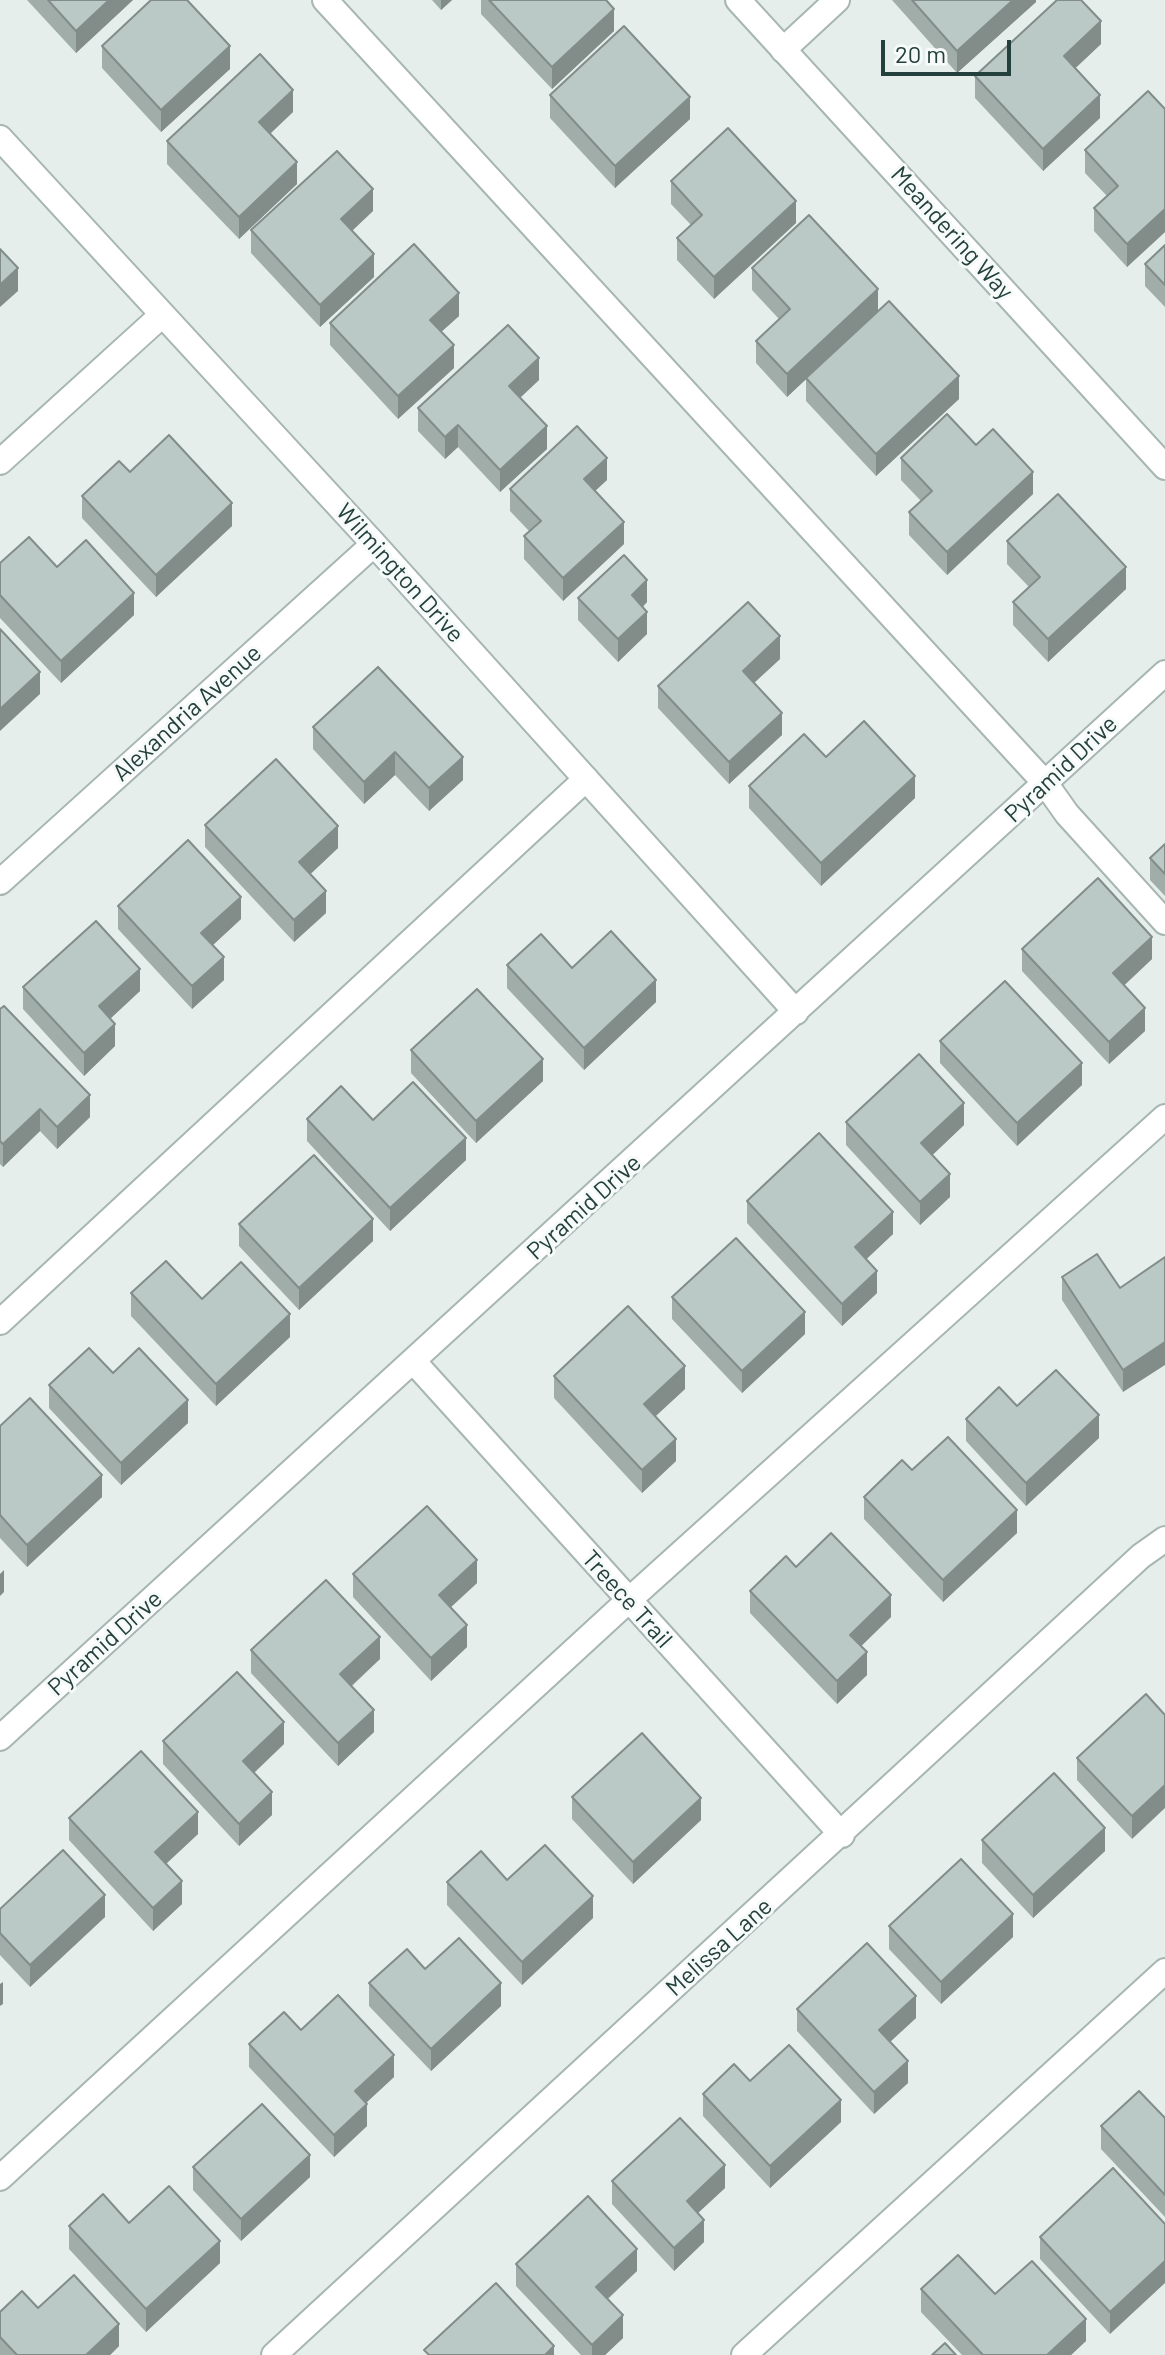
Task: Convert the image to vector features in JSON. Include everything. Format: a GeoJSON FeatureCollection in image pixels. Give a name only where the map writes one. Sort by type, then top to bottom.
{"type":"FeatureCollection","features":[{"type":"Feature","properties":{"kind":"street"},"geometry":{"type":"LineString","coordinates":[[325,0],[1045,783],[1067,814],[1165,922]]}},
{"type":"Feature","properties":{"kind":"street","name":"Meandering Way"},"geometry":{"type":"LineString","coordinates":[[738,0],[1165,467]]}},
{"type":"Feature","properties":{"kind":"street"},"geometry":{"type":"LineString","coordinates":[[783,50],[837,0]]}},
{"type":"Feature","properties":{"kind":"street","name":"Wilmington Drive"},"geometry":{"type":"LineString","coordinates":[[0,138],[374,544],[796,1012]]}},
{"type":"Feature","properties":{"kind":"street"},"geometry":{"type":"LineString","coordinates":[[0,462],[162,315]]}},
{"type":"Feature","properties":{"kind":"street","name":"Alexandria Avenue"},"geometry":{"type":"LineString","coordinates":[[0,882],[374,544]]}},
{"type":"Feature","properties":{"kind":"street","name":"Pyramid Drive"},"geometry":{"type":"LineString","coordinates":[[0,1738],[1165,673]]}},
{"type":"Feature","properties":{"kind":"street"},"geometry":{"type":"LineString","coordinates":[[0,1322],[586,779]]}},
{"type":"Feature","properties":{"kind":"street"},"geometry":{"type":"LineString","coordinates":[[0,2178],[629,1600],[1165,1117]]}},
{"type":"Feature","properties":{"kind":"street","name":"Treece Trail"},"geometry":{"type":"LineString","coordinates":[[414,1362],[842,1835]]}},
{"type":"Feature","properties":{"kind":"street","name":"Melissa Lane"},"geometry":{"type":"LineString","coordinates":[[274,2355],[842,1835],[1141,1556],[1165,1539]]}},
{"type":"Feature","properties":{"kind":"street"},"geometry":{"type":"LineString","coordinates":[[744,2355],[1165,1971]]}},
{"type":"Feature","properties":{"kind":"building"},"geometry":{"type":"Polygon","coordinates":[[[48,0],[109,0],[76,31],[48,0]]]}},
{"type":"Feature","properties":{"kind":"building"},"geometry":{"type":"Polygon","coordinates":[[[151,0],[187,0],[230,46],[161,110],[102,46],[151,0]]]}},
{"type":"Feature","properties":{"kind":"building"},"geometry":{"type":"Polygon","coordinates":[[[489,0],[606,0],[614,9],[552,67],[489,0]]]}},
{"type":"Feature","properties":{"kind":"building"},"geometry":{"type":"Polygon","coordinates":[[[912,0],[1013,0],[957,51],[912,0]]]}},
{"type":"Feature","properties":{"kind":"building"},"geometry":{"type":"Polygon","coordinates":[[[1057,0],[1081,0],[1101,21],[1064,56],[1100,95],[1043,149],[975,76],[1057,0]]]}},
{"type":"Feature","properties":{"kind":"building"},"geometry":{"type":"Polygon","coordinates":[[[624,26],[690,97],[615,166],[550,95],[624,26]]]}},
{"type":"Feature","properties":{"kind":"building"},"geometry":{"type":"Polygon","coordinates":[[[260,54],[293,90],[259,122],[297,162],[239,217],[167,141],[260,54]]]}},
{"type":"Feature","properties":{"kind":"building"},"geometry":{"type":"Polygon","coordinates":[[[1148,91],[1165,109],[1165,209],[1127,244],[1094,208],[1118,186],[1085,150],[1148,91]]]}},
{"type":"Feature","properties":{"kind":"building"},"geometry":{"type":"Polygon","coordinates":[[[728,128],[796,201],[714,277],[677,238],[702,215],[671,181],[728,128]]]}},
{"type":"Feature","properties":{"kind":"building"},"geometry":{"type":"Polygon","coordinates":[[[337,151],[373,189],[341,219],[374,254],[320,305],[251,230],[337,151]]]}},
{"type":"Feature","properties":{"kind":"building"},"geometry":{"type":"Polygon","coordinates":[[[809,215],[878,289],[787,374],[756,341],[790,309],[752,268],[809,215]]]}},
{"type":"Feature","properties":{"kind":"building"},"geometry":{"type":"Polygon","coordinates":[[[414,244],[459,293],[430,320],[454,345],[398,396],[330,323],[414,244]]]}},
{"type":"Feature","properties":{"kind":"building"},"geometry":{"type":"Polygon","coordinates":[[[1165,245],[1165,285],[1145,264],[1165,245]]]}},
{"type":"Feature","properties":{"kind":"building"},"geometry":{"type":"Polygon","coordinates":[[[0,249],[18,268],[0,285],[0,249]]]}},
{"type":"Feature","properties":{"kind":"building"},"geometry":{"type":"Polygon","coordinates":[[[889,301],[959,376],[876,454],[806,378],[889,301]]]}},
{"type":"Feature","properties":{"kind":"building"},"geometry":{"type":"Polygon","coordinates":[[[508,325],[539,358],[509,386],[547,426],[500,470],[458,425],[445,437],[418,408],[508,325]]]}},
{"type":"Feature","properties":{"kind":"building"},"geometry":{"type":"Polygon","coordinates":[[[947,414],[976,445],[993,429],[1033,472],[947,552],[909,512],[932,491],[901,458],[947,414]]]}},
{"type":"Feature","properties":{"kind":"building"},"geometry":{"type":"Polygon","coordinates":[[[577,426],[607,458],[584,479],[624,522],[563,578],[524,536],[541,521],[510,489],[577,426]]]}},
{"type":"Feature","properties":{"kind":"building"},"geometry":{"type":"Polygon","coordinates":[[[169,435],[232,503],[156,575],[82,496],[119,461],[130,472],[169,435]]]}},
{"type":"Feature","properties":{"kind":"building"},"geometry":{"type":"Polygon","coordinates":[[[1058,494],[1126,567],[1048,639],[1013,602],[1040,577],[1007,541],[1058,494]]]}},
{"type":"Feature","properties":{"kind":"building"},"geometry":{"type":"Polygon","coordinates":[[[29,537],[57,567],[86,540],[134,593],[61,661],[0,595],[0,563],[29,537]]]}},
{"type":"Feature","properties":{"kind":"building"},"geometry":{"type":"Polygon","coordinates":[[[624,555],[647,580],[632,595],[647,612],[618,639],[578,598],[624,555]]]}},
{"type":"Feature","properties":{"kind":"building"},"geometry":{"type":"Polygon","coordinates":[[[748,602],[780,636],[743,671],[782,713],[729,762],[658,686],[748,602]]]}},
{"type":"Feature","properties":{"kind":"building"},"geometry":{"type":"Polygon","coordinates":[[[0,629],[40,672],[0,709],[0,629]]]}},
{"type":"Feature","properties":{"kind":"building"},"geometry":{"type":"Polygon","coordinates":[[[378,667],[463,757],[429,788],[395,752],[364,782],[313,727],[378,667]]]}},
{"type":"Feature","properties":{"kind":"building"},"geometry":{"type":"Polygon","coordinates":[[[864,721],[915,776],[821,863],[749,786],[804,734],[826,757],[864,721]]]}},
{"type":"Feature","properties":{"kind":"building"},"geometry":{"type":"Polygon","coordinates":[[[276,759],[338,826],[299,862],[326,891],[294,920],[205,825],[276,759]]]}},
{"type":"Feature","properties":{"kind":"building"},"geometry":{"type":"Polygon","coordinates":[[[188,840],[241,897],[201,933],[224,957],[192,986],[118,906],[188,840]]]}},
{"type":"Feature","properties":{"kind":"building"},"geometry":{"type":"Polygon","coordinates":[[[1165,844],[1165,874],[1150,858],[1165,844]]]}},
{"type":"Feature","properties":{"kind":"building"},"geometry":{"type":"Polygon","coordinates":[[[1098,878],[1152,937],[1113,973],[1145,1008],[1109,1042],[1022,949],[1098,878]]]}},
{"type":"Feature","properties":{"kind":"building"},"geometry":{"type":"Polygon","coordinates":[[[96,921],[140,969],[99,1006],[115,1024],[84,1053],[23,987],[96,921]]]}},
{"type":"Feature","properties":{"kind":"building"},"geometry":{"type":"Polygon","coordinates":[[[611,931],[656,980],[584,1048],[507,965],[541,934],[572,968],[611,931]]]}},
{"type":"Feature","properties":{"kind":"building"},"geometry":{"type":"Polygon","coordinates":[[[1005,981],[1082,1063],[1017,1123],[940,1041],[1005,981]]]}},
{"type":"Feature","properties":{"kind":"building"},"geometry":{"type":"Polygon","coordinates":[[[477,989],[543,1059],[476,1121],[411,1050],[477,989]]]}},
{"type":"Feature","properties":{"kind":"building"},"geometry":{"type":"Polygon","coordinates":[[[4,1006],[90,1095],[57,1127],[40,1109],[3,1144],[0,1141],[0,1009],[4,1006]]]}},
{"type":"Feature","properties":{"kind":"building"},"geometry":{"type":"Polygon","coordinates":[[[919,1054],[964,1103],[921,1143],[950,1174],[920,1202],[846,1122],[919,1054]]]}},
{"type":"Feature","properties":{"kind":"building"},"geometry":{"type":"Polygon","coordinates":[[[413,1082],[466,1138],[390,1208],[307,1119],[341,1086],[373,1120],[413,1082]]]}},
{"type":"Feature","properties":{"kind":"building"},"geometry":{"type":"Polygon","coordinates":[[[819,1133],[893,1212],[855,1247],[877,1271],[842,1304],[747,1201],[819,1133]]]}},
{"type":"Feature","properties":{"kind":"building"},"geometry":{"type":"Polygon","coordinates":[[[314,1155],[373,1219],[299,1288],[239,1224],[314,1155]]]}},
{"type":"Feature","properties":{"kind":"building"},"geometry":{"type":"Polygon","coordinates":[[[736,1238],[805,1312],[742,1371],[672,1297],[736,1238]]]}},
{"type":"Feature","properties":{"kind":"building"},"geometry":{"type":"Polygon","coordinates":[[[1097,1254],[1120,1288],[1165,1257],[1165,1342],[1123,1370],[1062,1277],[1097,1254]]]}},
{"type":"Feature","properties":{"kind":"building"},"geometry":{"type":"Polygon","coordinates":[[[166,1261],[202,1299],[241,1262],[290,1314],[216,1384],[131,1293],[166,1261]]]}},
{"type":"Feature","properties":{"kind":"building"},"geometry":{"type":"Polygon","coordinates":[[[628,1306],[685,1366],[644,1404],[676,1439],[642,1470],[554,1376],[628,1306]]]}},
{"type":"Feature","properties":{"kind":"building"},"geometry":{"type":"Polygon","coordinates":[[[89,1348],[113,1373],[139,1348],[188,1400],[121,1463],[49,1385],[89,1348]]]}},
{"type":"Feature","properties":{"kind":"building"},"geometry":{"type":"Polygon","coordinates":[[[1056,1370],[1099,1415],[1026,1483],[966,1419],[999,1387],[1017,1406],[1056,1370]]]}},
{"type":"Feature","properties":{"kind":"building"},"geometry":{"type":"Polygon","coordinates":[[[30,1398],[102,1475],[27,1545],[0,1515],[0,1426],[30,1398]]]}},
{"type":"Feature","properties":{"kind":"building"},"geometry":{"type":"Polygon","coordinates":[[[948,1437],[1017,1510],[943,1580],[864,1497],[902,1460],[912,1470],[948,1437]]]}},
{"type":"Feature","properties":{"kind":"building"},"geometry":{"type":"Polygon","coordinates":[[[427,1506],[477,1560],[439,1595],[467,1625],[431,1658],[353,1574],[427,1506]]]}},
{"type":"Feature","properties":{"kind":"building"},"geometry":{"type":"Polygon","coordinates":[[[831,1533],[891,1595],[850,1635],[867,1652],[837,1681],[750,1591],[786,1556],[796,1567],[831,1533]]]}},
{"type":"Feature","properties":{"kind":"building"},"geometry":{"type":"Polygon","coordinates":[[[326,1580],[380,1637],[340,1674],[374,1710],[338,1743],[251,1650],[326,1580]]]}},
{"type":"Feature","properties":{"kind":"building"},"geometry":{"type":"Polygon","coordinates":[[[237,1672],[284,1722],[243,1761],[272,1792],[239,1824],[163,1741],[237,1672]]]}},
{"type":"Feature","properties":{"kind":"building"},"geometry":{"type":"Polygon","coordinates":[[[1146,1694],[1165,1715],[1165,1785],[1132,1816],[1077,1758],[1146,1694]]]}},
{"type":"Feature","properties":{"kind":"building"},"geometry":{"type":"Polygon","coordinates":[[[642,1733],[701,1798],[633,1862],[572,1797],[642,1733]]]}},
{"type":"Feature","properties":{"kind":"building"},"geometry":{"type":"Polygon","coordinates":[[[141,1751],[198,1812],[155,1852],[182,1881],[153,1908],[69,1818],[141,1751]]]}},
{"type":"Feature","properties":{"kind":"building"},"geometry":{"type":"Polygon","coordinates":[[[1054,1773],[1105,1828],[1033,1895],[982,1840],[1054,1773]]]}},
{"type":"Feature","properties":{"kind":"building"},"geometry":{"type":"Polygon","coordinates":[[[545,1845],[593,1896],[522,1962],[447,1882],[481,1851],[507,1880],[545,1845]]]}},
{"type":"Feature","properties":{"kind":"building"},"geometry":{"type":"Polygon","coordinates":[[[63,1850],[105,1895],[30,1965],[0,1933],[0,1909],[63,1850]]]}},
{"type":"Feature","properties":{"kind":"building"},"geometry":{"type":"Polygon","coordinates":[[[961,1859],[1013,1914],[941,1982],[889,1926],[961,1859]]]}},
{"type":"Feature","properties":{"kind":"building"},"geometry":{"type":"Polygon","coordinates":[[[459,1938],[501,1983],[431,2049],[369,1983],[407,1949],[425,1969],[459,1938]]]}},
{"type":"Feature","properties":{"kind":"building"},"geometry":{"type":"Polygon","coordinates":[[[867,1943],[916,1996],[879,2030],[908,2061],[874,2092],[797,2009],[867,1943]]]}},
{"type":"Feature","properties":{"kind":"building"},"geometry":{"type":"Polygon","coordinates":[[[338,1995],[394,2055],[355,2091],[367,2104],[334,2135],[249,2044],[284,2012],[301,2030],[338,1995]]]}},
{"type":"Feature","properties":{"kind":"building"},"geometry":{"type":"Polygon","coordinates":[[[789,2045],[841,2100],[770,2166],[703,2094],[734,2064],[750,2081],[789,2045]]]}},
{"type":"Feature","properties":{"kind":"building"},"geometry":{"type":"Polygon","coordinates":[[[1139,2091],[1165,2118],[1165,2195],[1101,2126],[1139,2091]]]}},
{"type":"Feature","properties":{"kind":"building"},"geometry":{"type":"Polygon","coordinates":[[[262,2104],[310,2155],[241,2219],[193,2167],[262,2104]]]}},
{"type":"Feature","properties":{"kind":"building"},"geometry":{"type":"Polygon","coordinates":[[[680,2118],[725,2165],[687,2201],[704,2220],[674,2248],[612,2181],[680,2118]]]}},
{"type":"Feature","properties":{"kind":"building"},"geometry":{"type":"Polygon","coordinates":[[[1113,2168],[1165,2224],[1165,2261],[1110,2312],[1040,2237],[1113,2168]]]}},
{"type":"Feature","properties":{"kind":"building"},"geometry":{"type":"Polygon","coordinates":[[[169,2186],[220,2241],[146,2309],[69,2226],[103,2194],[129,2223],[169,2186]]]}},
{"type":"Feature","properties":{"kind":"building"},"geometry":{"type":"Polygon","coordinates":[[[588,2196],[637,2249],[596,2287],[623,2315],[592,2345],[516,2264],[588,2196]]]}},
{"type":"Feature","properties":{"kind":"building"},"geometry":{"type":"Polygon","coordinates":[[[958,2255],[995,2294],[1032,2261],[1086,2319],[1047,2355],[983,2355],[921,2289],[958,2255]]]}},
{"type":"Feature","properties":{"kind":"building"},"geometry":{"type":"Polygon","coordinates":[[[74,2275],[119,2324],[86,2355],[17,2355],[0,2337],[0,2312],[22,2291],[38,2308],[74,2275]]]}},
{"type":"Feature","properties":{"kind":"building"},"geometry":{"type":"Polygon","coordinates":[[[496,2283],[554,2346],[545,2355],[429,2355],[424,2350],[496,2283]]]}},
{"type":"Feature","properties":{"kind":"building"},"geometry":{"type":"Polygon","coordinates":[[[945,2343],[956,2355],[932,2355],[945,2343]]]}}]}
